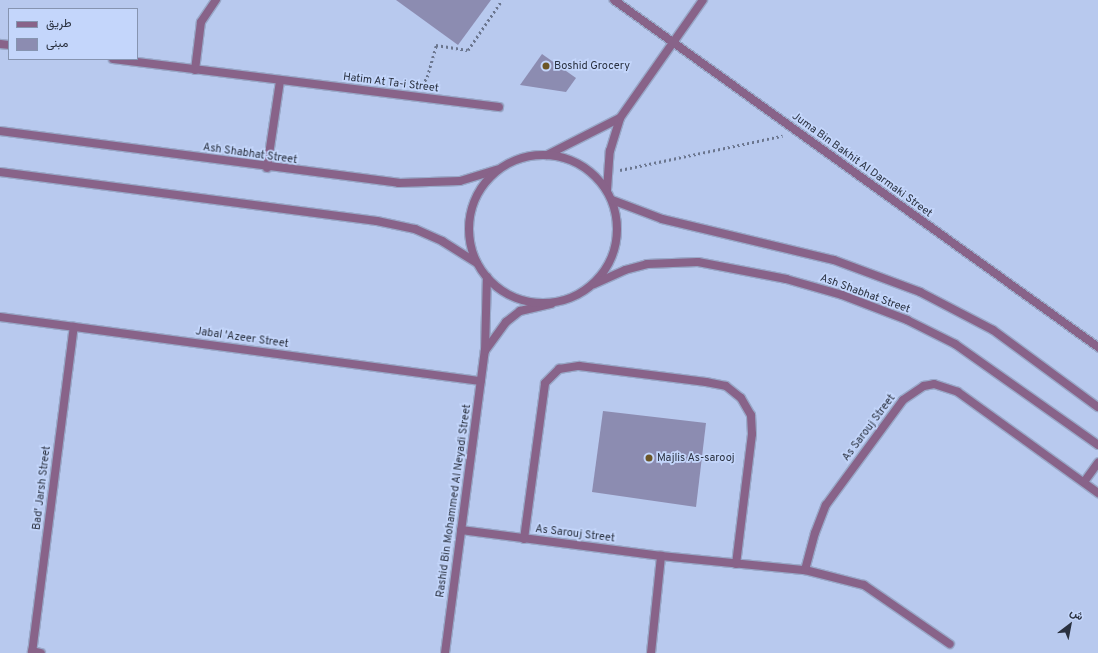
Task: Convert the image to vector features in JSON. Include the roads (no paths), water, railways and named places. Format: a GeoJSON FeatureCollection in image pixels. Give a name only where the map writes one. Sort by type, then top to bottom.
{"type":"FeatureCollection","features":[{"type":"Feature","properties":{"kind":"street"},"geometry":{"type":"LineString","coordinates":[[196,70],[201,22],[216,0]]}},
{"type":"Feature","properties":{"kind":"street","name":"Juma Bin Bakhit Al Darmaki Street"},"geometry":{"type":"LineString","coordinates":[[614,0],[1098,347]]}},
{"type":"Feature","properties":{"kind":"street"},"geometry":{"type":"LineString","coordinates":[[607,190],[610,151],[620,118],[702,0]]}},
{"type":"Feature","properties":{"kind":"street","name":"Hatim At Ta-i Street"},"geometry":{"type":"LineString","coordinates":[[121,60],[499,107]]}},
{"type":"Feature","properties":{"kind":"street"},"geometry":{"type":"LineString","coordinates":[[267,168],[280,81]]}},
{"type":"Feature","properties":{"kind":"street"},"geometry":{"type":"LineString","coordinates":[[547,155],[620,118]]}},
{"type":"Feature","properties":{"kind":"street","name":"Ash Shabhat Street"},"geometry":{"type":"LineString","coordinates":[[0,131],[267,168],[399,183],[460,181],[498,170]]}},
{"type":"Feature","properties":{"kind":"street"},"geometry":{"type":"LineString","coordinates":[[0,172],[377,221],[422,232],[442,241],[476,263],[500,290],[516,299],[533,304],[551,304],[574,298],[594,284],[609,266],[617,245],[618,222],[612,200],[607,190],[591,172],[570,160],[547,155],[530,156],[512,161],[498,170],[480,189],[470,213],[469,238],[476,263]]}},
{"type":"Feature","properties":{"kind":"street","name":"Ash Shabhat Street"},"geometry":{"type":"LineString","coordinates":[[612,200],[662,219],[834,260],[920,292],[993,330],[1098,408]]}},
{"type":"Feature","properties":{"kind":"street","name":"Ash Shabhat Street"},"geometry":{"type":"LineString","coordinates":[[594,284],[625,270],[646,264],[698,262],[786,279],[842,295],[907,320],[955,344],[1098,445]]}},
{"type":"Feature","properties":{"kind":"street","name":"Rashid Bin Mohammed Al Neyadi Street"},"geometry":{"type":"LineString","coordinates":[[445,653],[485,351],[487,277]]}},
{"type":"Feature","properties":{"kind":"street","name":"Rashid Bin Mohammed Al Neyadi Street"},"geometry":{"type":"LineString","coordinates":[[485,351],[506,322],[520,311],[551,304]]}},
{"type":"Feature","properties":{"kind":"street","name":"Jabal 'Azeer Street"},"geometry":{"type":"LineString","coordinates":[[0,317],[481,381]]}},
{"type":"Feature","properties":{"kind":"street","name":"Bad' Jarsh Street"},"geometry":{"type":"LineString","coordinates":[[32,652],[74,327]]}},
{"type":"Feature","properties":{"kind":"street"},"geometry":{"type":"LineString","coordinates":[[524,538],[545,383],[560,369],[579,366],[706,382],[726,386],[741,398],[751,415],[752,434],[736,564]]}},
{"type":"Feature","properties":{"kind":"street","name":"As Sarouj Street"},"geometry":{"type":"LineString","coordinates":[[805,570],[815,532],[826,505],[903,400],[924,386],[934,384],[958,392],[1098,493]]}},
{"type":"Feature","properties":{"kind":"street"},"geometry":{"type":"LineString","coordinates":[[1084,482],[1098,463]]}},
{"type":"Feature","properties":{"kind":"street","name":"As Sarouj Street"},"geometry":{"type":"LineString","coordinates":[[461,530],[661,556],[805,570],[864,585],[950,644]]}},
{"type":"Feature","properties":{"kind":"street"},"geometry":{"type":"LineString","coordinates":[[651,653],[661,556]]}},
{"type":"Feature","properties":{"kind":"street"},"geometry":{"type":"LineString","coordinates":[[32,652],[41,653]]}},
{"type":"Feature","properties":{"kind":"place","name":"Boshid Grocery"},"geometry":{"type":"Point","coordinates":[546,66]}},
{"type":"Feature","properties":{"kind":"place","name":"Majlis As-sarooj"},"geometry":{"type":"Point","coordinates":[649,458]}}]}
